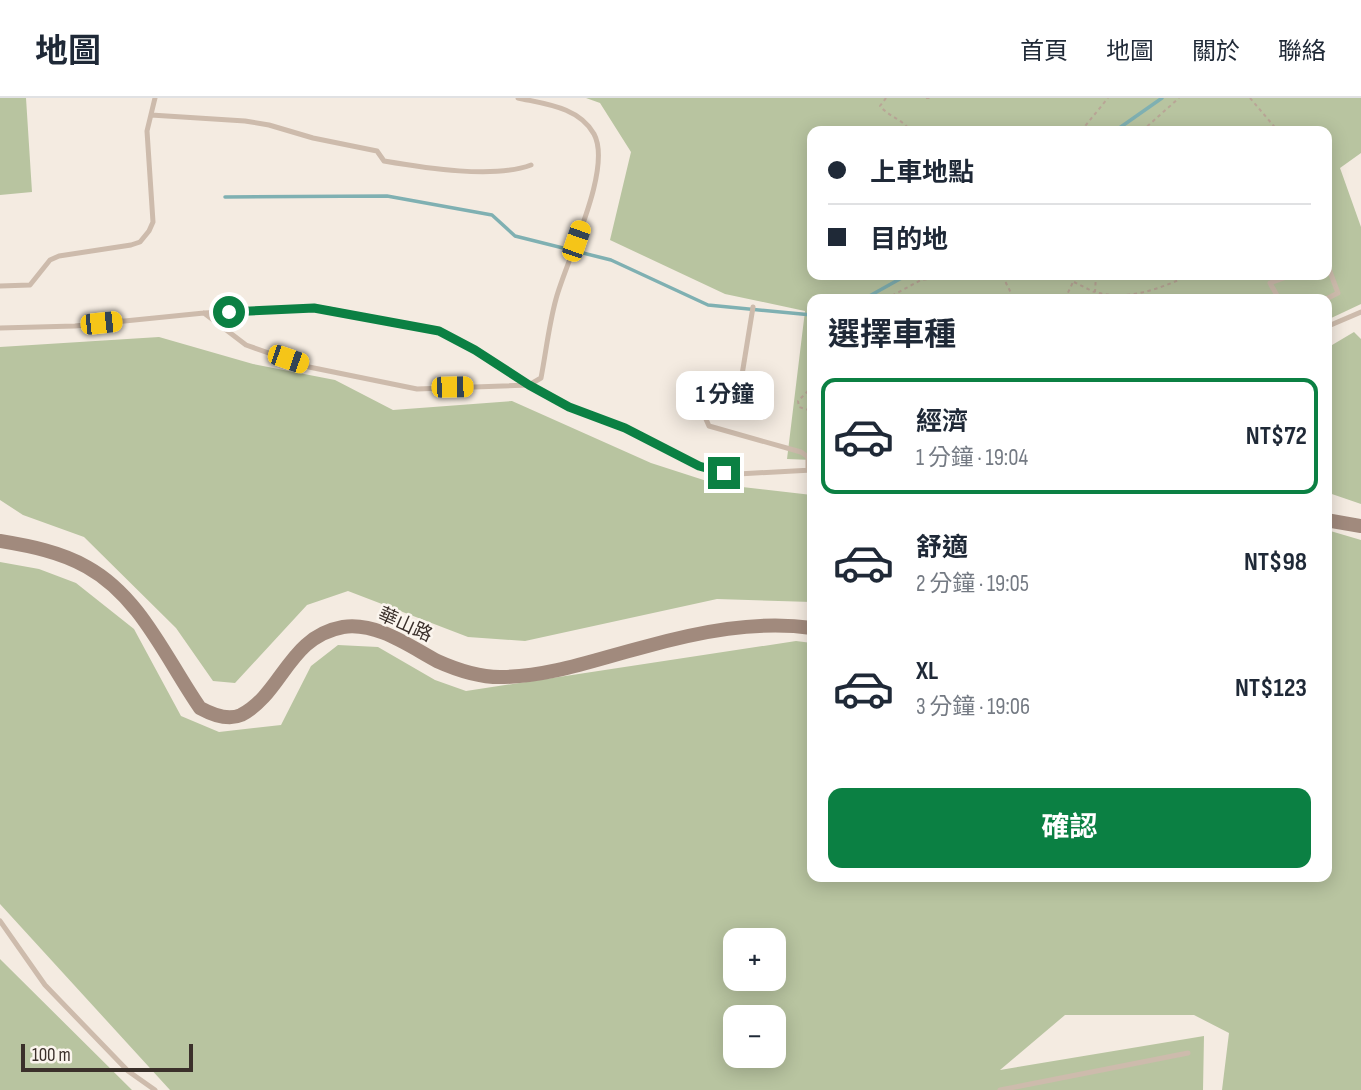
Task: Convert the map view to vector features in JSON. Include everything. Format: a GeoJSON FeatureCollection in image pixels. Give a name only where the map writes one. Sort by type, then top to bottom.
{"type":"FeatureCollection","features":[{"type":"Feature","properties":{"kind":"street"},"geometry":{"type":"LineString","coordinates":[[1332,521],[1361,526]]}},
{"type":"Feature","properties":{"kind":"street","name":"華山路"},"geometry":{"type":"LineString","coordinates":[[0,541],[54,552],[87,567],[114,587],[145,622],[200,708],[211,714],[227,717],[240,715],[261,699],[291,659],[309,642],[323,633],[345,627],[365,627],[388,635],[461,670],[503,677],[555,672],[647,646],[710,632],[778,624],[807,627]]}},
{"type":"Feature","properties":{"kind":"lane"},"geometry":{"type":"LineString","coordinates":[[0,286],[30,285],[50,260],[131,245],[144,239],[153,222],[147,131],[155,98]]}},
{"type":"Feature","properties":{"kind":"lane"},"geometry":{"type":"LineString","coordinates":[[204,313],[246,345],[309,367],[417,388],[529,385],[541,378],[556,299],[590,199],[599,157],[594,135],[577,116],[556,106],[518,98]]}},
{"type":"Feature","properties":{"kind":"lane"},"geometry":{"type":"LineString","coordinates":[[151,115],[269,125],[313,138],[377,151],[384,161],[409,165],[442,169],[515,171],[531,165]]}},
{"type":"Feature","properties":{"kind":"lane"},"geometry":{"type":"LineString","coordinates":[[1332,277],[1338,293],[1332,296]]}},
{"type":"Feature","properties":{"kind":"lane"},"geometry":{"type":"LineString","coordinates":[[1276,294],[1270,283],[1278,280]]}},
{"type":"Feature","properties":{"kind":"lane"},"geometry":{"type":"LineString","coordinates":[[741,381],[753,307]]}},
{"type":"Feature","properties":{"kind":"lane"},"geometry":{"type":"LineString","coordinates":[[0,328],[75,326],[204,313],[314,308],[439,331],[569,407],[625,428],[699,466],[738,474],[807,470]]}},
{"type":"Feature","properties":{"kind":"lane"},"geometry":{"type":"LineString","coordinates":[[1332,324],[1361,312]]}},
{"type":"Feature","properties":{"kind":"lane"},"geometry":{"type":"LineString","coordinates":[[767,414],[766,394],[758,385],[723,376],[705,417],[709,425],[801,452],[807,456]]}},
{"type":"Feature","properties":{"kind":"lane"},"geometry":{"type":"LineString","coordinates":[[0,921],[45,985],[128,1071],[155,1090]]}},
{"type":"Feature","properties":{"kind":"lane"},"geometry":{"type":"LineString","coordinates":[[1000,1090],[1188,1053]]}},
{"type":"Feature","properties":{"kind":"path"},"geometry":{"type":"LineString","coordinates":[[886,98],[880,106],[885,113],[907,126]]}},
{"type":"Feature","properties":{"kind":"path"},"geometry":{"type":"LineString","coordinates":[[926,98],[932,98]]}},
{"type":"Feature","properties":{"kind":"path"},"geometry":{"type":"LineString","coordinates":[[1085,126],[1108,98]]}},
{"type":"Feature","properties":{"kind":"path"},"geometry":{"type":"LineString","coordinates":[[1148,126],[1179,98]]}},
{"type":"Feature","properties":{"kind":"path"},"geometry":{"type":"LineString","coordinates":[[1250,98],[1274,126]]}},
{"type":"Feature","properties":{"kind":"path"},"geometry":{"type":"LineString","coordinates":[[896,294],[922,280]]}},
{"type":"Feature","properties":{"kind":"path"},"geometry":{"type":"LineString","coordinates":[[1095,292],[1096,280]]}},
{"type":"Feature","properties":{"kind":"path"},"geometry":{"type":"LineString","coordinates":[[1134,294],[1176,280]]}},
{"type":"Feature","properties":{"kind":"path"},"geometry":{"type":"LineString","coordinates":[[1067,294],[1073,282],[1102,294]]}},
{"type":"Feature","properties":{"kind":"path"},"geometry":{"type":"LineString","coordinates":[[807,390],[798,401],[799,407],[807,409]]}},
{"type":"Feature","properties":{"kind":"green space"},"geometry":{"type":"Polygon","coordinates":[[[0,98],[26,98],[32,192],[0,195],[0,98]]]}},
{"type":"Feature","properties":{"kind":"green space"},"geometry":{"type":"Polygon","coordinates":[[[586,98],[1361,98],[1361,153],[1340,168],[1361,227],[1361,304],[1332,318],[1332,294],[807,294],[807,460],[787,459],[805,311],[725,294],[610,240],[631,152],[600,103],[586,98]]]}},
{"type":"Feature","properties":{"kind":"green space"},"geometry":{"type":"Polygon","coordinates":[[[1354,332],[1361,339],[1361,504],[1332,494],[1332,345],[1354,332]]]}},
{"type":"Feature","properties":{"kind":"green space"},"geometry":{"type":"Polygon","coordinates":[[[159,337],[253,364],[335,380],[393,410],[512,401],[651,463],[716,484],[807,494],[807,602],[717,599],[525,641],[468,637],[348,591],[307,605],[235,683],[213,681],[176,628],[84,537],[23,515],[0,500],[0,347],[159,337]]]}},
{"type":"Feature","properties":{"kind":"green space"},"geometry":{"type":"Polygon","coordinates":[[[1332,531],[1361,540],[1361,1090],[1222,1090],[1229,1033],[1194,1015],[1065,1015],[1000,1070],[1204,1036],[1203,1090],[170,1090],[0,904],[0,562],[39,569],[76,583],[134,629],[181,716],[219,732],[281,725],[311,666],[338,645],[378,647],[435,680],[466,691],[796,641],[807,642],[807,882],[1332,882],[1332,531]]]}},
{"type":"Feature","properties":{"kind":"green space"},"geometry":{"type":"Polygon","coordinates":[[[0,959],[2,961],[132,1090],[0,1090],[0,959]]]}},
{"type":"Feature","properties":{"kind":"waterway"},"geometry":{"type":"LineString","coordinates":[[1122,126],[1162,98]]}},
{"type":"Feature","properties":{"kind":"waterway"},"geometry":{"type":"LineString","coordinates":[[225,197],[387,196],[492,215],[515,236],[611,260],[708,305],[807,315]]}},
{"type":"Feature","properties":{"kind":"waterway"},"geometry":{"type":"LineString","coordinates":[[873,294],[898,280]]}},
{"type":"Feature","properties":{"kind":"route"},"geometry":{"type":"LineString","coordinates":[[229,312],[329,309],[439,331],[569,407],[625,428],[699,466],[724,473]]}}]}
